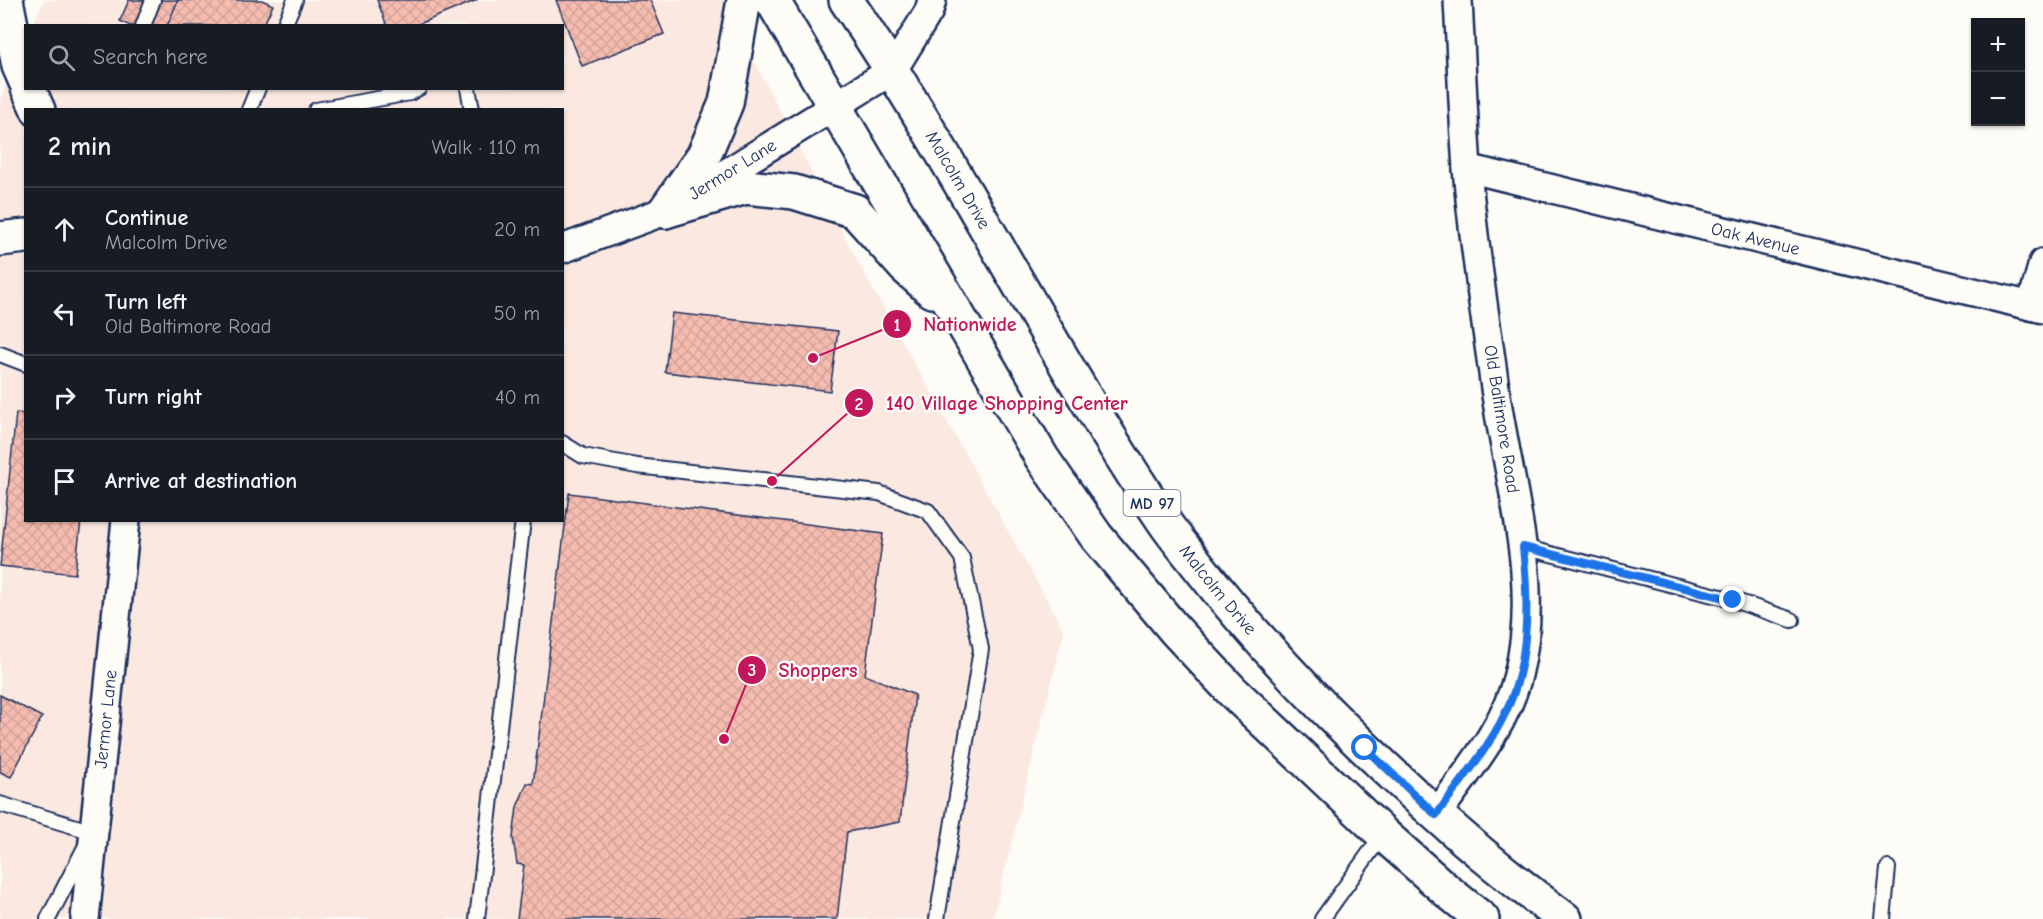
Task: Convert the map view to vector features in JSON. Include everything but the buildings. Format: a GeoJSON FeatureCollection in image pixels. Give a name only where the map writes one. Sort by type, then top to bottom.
{"type":"FeatureCollection","features":[{"type":"Feature","properties":{"kind":"main road"},"geometry":{"type":"LineString","coordinates":[[6,0],[24,77]]}},
{"type":"Feature","properties":{"kind":"main road"},"geometry":{"type":"LineString","coordinates":[[665,211],[704,155],[726,103],[744,0]]}},
{"type":"Feature","properties":{"kind":"main road"},"geometry":{"type":"LineString","coordinates":[[772,0],[1042,458],[1096,536],[1175,630],[1232,691],[1383,834],[1482,919]]}},
{"type":"Feature","properties":{"kind":"main road","name":"Malcolm Drive"},"geometry":{"type":"LineString","coordinates":[[846,0],[893,70],[1102,425],[1165,523],[1236,614],[1288,671],[1436,815],[1518,885],[1565,919]]}},
{"type":"Feature","properties":{"kind":"main road"},"geometry":{"type":"LineString","coordinates":[[29,90],[37,108]]}},
{"type":"Feature","properties":{"kind":"main road"},"geometry":{"type":"LineString","coordinates":[[665,211],[746,187],[794,192],[855,212],[905,267],[957,313]]}},
{"type":"Feature","properties":{"kind":"main road"},"geometry":{"type":"LineString","coordinates":[[0,239],[24,236]]}},
{"type":"Feature","properties":{"kind":"street"},"geometry":{"type":"LineString","coordinates":[[893,70],[932,0]]}},
{"type":"Feature","properties":{"kind":"street","name":"Old Baltimore Road"},"geometry":{"type":"LineString","coordinates":[[1436,815],[1481,754],[1511,701],[1519,675],[1524,645],[1526,576],[1496,391],[1467,168],[1458,0]]}},
{"type":"Feature","properties":{"kind":"street","name":"Jermor Lane"},"geometry":{"type":"LineString","coordinates":[[564,248],[665,211],[893,70]]}},
{"type":"Feature","properties":{"kind":"street","name":"Oak Avenue"},"geometry":{"type":"LineString","coordinates":[[1467,168],[2037,308]]}},
{"type":"Feature","properties":{"kind":"street"},"geometry":{"type":"LineString","coordinates":[[2037,308],[2043,263]]}},
{"type":"Feature","properties":{"kind":"street","name":"Jermor Lane"},"geometry":{"type":"LineString","coordinates":[[85,919],[126,522]]}},
{"type":"Feature","properties":{"kind":"lane"},"geometry":{"type":"LineString","coordinates":[[144,24],[153,0]]}},
{"type":"Feature","properties":{"kind":"lane"},"geometry":{"type":"LineString","coordinates":[[285,24],[295,0]]}},
{"type":"Feature","properties":{"kind":"lane"},"geometry":{"type":"LineString","coordinates":[[250,108],[257,90]]}},
{"type":"Feature","properties":{"kind":"lane"},"geometry":{"type":"LineString","coordinates":[[327,108],[416,90]]}},
{"type":"Feature","properties":{"kind":"lane"},"geometry":{"type":"LineString","coordinates":[[468,90],[472,108]]}},
{"type":"Feature","properties":{"kind":"lane"},"geometry":{"type":"LineString","coordinates":[[0,354],[24,363]]}},
{"type":"Feature","properties":{"kind":"lane"},"geometry":{"type":"LineString","coordinates":[[564,444],[583,456],[637,466],[879,493],[928,511],[962,558],[981,649],[937,919]]}},
{"type":"Feature","properties":{"kind":"lane"},"geometry":{"type":"LineString","coordinates":[[477,919],[523,522]]}},
{"type":"Feature","properties":{"kind":"lane"},"geometry":{"type":"LineString","coordinates":[[1523,547],[1733,600],[1792,620]]}},
{"type":"Feature","properties":{"kind":"lane"},"geometry":{"type":"LineString","coordinates":[[0,804],[93,832],[48,919]]}},
{"type":"Feature","properties":{"kind":"lane"},"geometry":{"type":"LineString","coordinates":[[1322,919],[1383,834]]}},
{"type":"Feature","properties":{"kind":"lane"},"geometry":{"type":"LineString","coordinates":[[1883,919],[1888,868]]}},
{"type":"Feature","properties":{"kind":"shaded area"},"geometry":{"type":"Polygon","coordinates":[[[44,0],[723,0],[853,253],[1064,631],[993,919],[0,919],[0,99],[24,43],[24,90],[564,90],[564,24],[32,24],[44,0]]]}},
{"type":"Feature","properties":{"kind":"place","name":"Nationwide"},"geometry":{"type":"Point","coordinates":[813,358]}},
{"type":"Feature","properties":{"kind":"place","name":"140 Village Shopping Center"},"geometry":{"type":"Point","coordinates":[772,481]}},
{"type":"Feature","properties":{"kind":"place","name":"Shoppers"},"geometry":{"type":"Point","coordinates":[724,739]}},
{"type":"Feature","properties":{"kind":"route"},"geometry":{"type":"LineString","coordinates":[[1365,748],[1436,815],[1481,754],[1511,701],[1519,675],[1524,645],[1526,576],[1523,547],[1733,600]]}}]}
